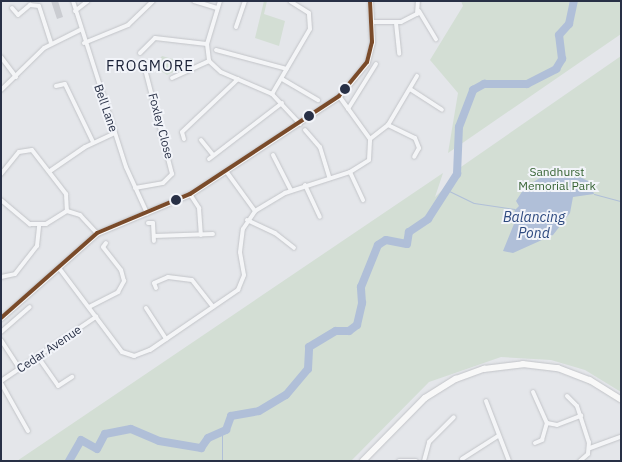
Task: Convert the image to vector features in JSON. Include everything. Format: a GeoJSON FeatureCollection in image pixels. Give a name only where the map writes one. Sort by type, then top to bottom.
{"type":"FeatureCollection","features":[{"type":"Feature","properties":{"kind":"main road"},"geometry":{"type":"LineString","coordinates":[[363,461],[425,398],[456,379],[484,369],[523,364],[558,368],[590,380],[621,399]]}},
{"type":"Feature","properties":{"kind":"street","name":"Bell Lane"},"geometry":{"type":"LineString","coordinates":[[73,1],[84,43],[115,133],[135,188],[147,213]]}},
{"type":"Feature","properties":{"kind":"street"},"geometry":{"type":"LineString","coordinates":[[75,11],[88,1]]}},
{"type":"Feature","properties":{"kind":"street"},"geometry":{"type":"LineString","coordinates":[[84,43],[128,25],[153,1]]}},
{"type":"Feature","properties":{"kind":"street"},"geometry":{"type":"LineString","coordinates":[[194,1],[217,8]]}},
{"type":"Feature","properties":{"kind":"street"},"geometry":{"type":"LineString","coordinates":[[220,1],[207,44],[209,61],[217,70],[272,94],[300,124]]}},
{"type":"Feature","properties":{"kind":"street"},"geometry":{"type":"LineString","coordinates":[[236,28],[245,1]]}},
{"type":"Feature","properties":{"kind":"street"},"geometry":{"type":"LineString","coordinates":[[272,94],[310,30],[309,13],[298,3],[290,1]]}},
{"type":"Feature","properties":{"kind":"street"},"geometry":{"type":"LineString","coordinates":[[1,318],[98,233],[190,194],[300,124],[339,96],[367,62],[372,22],[370,1]]}},
{"type":"Feature","properties":{"kind":"street"},"geometry":{"type":"LineString","coordinates":[[418,1],[419,11],[436,39]]}},
{"type":"Feature","properties":{"kind":"street"},"geometry":{"type":"LineString","coordinates":[[12,8],[18,15],[30,5],[39,6],[51,43]]}},
{"type":"Feature","properties":{"kind":"street"},"geometry":{"type":"LineString","coordinates":[[372,22],[396,23],[419,11]]}},
{"type":"Feature","properties":{"kind":"street"},"geometry":{"type":"LineString","coordinates":[[396,23],[399,54]]}},
{"type":"Feature","properties":{"kind":"street"},"geometry":{"type":"LineString","coordinates":[[1,90],[16,78],[51,43],[80,30]]}},
{"type":"Feature","properties":{"kind":"street"},"geometry":{"type":"LineString","coordinates":[[140,53],[155,38],[207,44]]}},
{"type":"Feature","properties":{"kind":"street"},"geometry":{"type":"LineString","coordinates":[[216,50],[287,70]]}},
{"type":"Feature","properties":{"kind":"street"},"geometry":{"type":"LineString","coordinates":[[1,57],[16,78]]}},
{"type":"Feature","properties":{"kind":"street"},"geometry":{"type":"LineString","coordinates":[[172,78],[209,61]]}},
{"type":"Feature","properties":{"kind":"street"},"geometry":{"type":"LineString","coordinates":[[348,109],[376,64]]}},
{"type":"Feature","properties":{"kind":"street","name":"Foxley Close"},"geometry":{"type":"LineString","coordinates":[[135,188],[163,183],[172,174],[145,69]]}},
{"type":"Feature","properties":{"kind":"street"},"geometry":{"type":"LineString","coordinates":[[370,138],[388,125],[417,76]]}},
{"type":"Feature","properties":{"kind":"street"},"geometry":{"type":"LineString","coordinates":[[184,139],[182,132],[238,79]]}},
{"type":"Feature","properties":{"kind":"street"},"geometry":{"type":"LineString","coordinates":[[282,79],[318,100]]}},
{"type":"Feature","properties":{"kind":"street"},"geometry":{"type":"LineString","coordinates":[[56,86],[65,84],[93,142]]}},
{"type":"Feature","properties":{"kind":"street"},"geometry":{"type":"LineString","coordinates":[[410,89],[442,110]]}},
{"type":"Feature","properties":{"kind":"street"},"geometry":{"type":"LineString","coordinates":[[59,268],[122,352],[131,356],[142,355],[238,290],[243,282],[240,241],[247,220],[255,211],[291,190],[350,172],[369,160],[370,138],[339,96]]}},
{"type":"Feature","properties":{"kind":"street"},"geometry":{"type":"LineString","coordinates":[[209,159],[282,103]]}},
{"type":"Feature","properties":{"kind":"street"},"geometry":{"type":"LineString","coordinates":[[388,125],[415,138],[419,148],[414,157]]}},
{"type":"Feature","properties":{"kind":"street"},"geometry":{"type":"LineString","coordinates":[[305,130],[320,147],[329,177]]}},
{"type":"Feature","properties":{"kind":"street"},"geometry":{"type":"LineString","coordinates":[[50,171],[93,142],[115,133]]}},
{"type":"Feature","properties":{"kind":"street"},"geometry":{"type":"LineString","coordinates":[[202,140],[213,155]]}},
{"type":"Feature","properties":{"kind":"street"},"geometry":{"type":"LineString","coordinates":[[1,174],[19,152],[27,149],[37,153],[66,194],[68,211]]}},
{"type":"Feature","properties":{"kind":"street"},"geometry":{"type":"LineString","coordinates":[[274,155],[291,190]]}},
{"type":"Feature","properties":{"kind":"street"},"geometry":{"type":"LineString","coordinates":[[226,170],[255,211]]}},
{"type":"Feature","properties":{"kind":"street"},"geometry":{"type":"LineString","coordinates":[[350,172],[363,200]]}},
{"type":"Feature","properties":{"kind":"street"},"geometry":{"type":"LineString","coordinates":[[304,185],[320,217]]}},
{"type":"Feature","properties":{"kind":"street"},"geometry":{"type":"LineString","coordinates":[[190,194],[199,208],[201,235]]}},
{"type":"Feature","properties":{"kind":"street"},"geometry":{"type":"LineString","coordinates":[[1,200],[39,226]]}},
{"type":"Feature","properties":{"kind":"street"},"geometry":{"type":"LineString","coordinates":[[39,226],[68,211],[80,215],[98,233]]}},
{"type":"Feature","properties":{"kind":"street"},"geometry":{"type":"LineString","coordinates":[[247,220],[275,233],[294,248]]}},
{"type":"Feature","properties":{"kind":"street"},"geometry":{"type":"LineString","coordinates":[[148,223],[153,223],[154,242]]}},
{"type":"Feature","properties":{"kind":"street"},"geometry":{"type":"LineString","coordinates":[[1,276],[15,274],[37,246],[39,226]]}},
{"type":"Feature","properties":{"kind":"street"},"geometry":{"type":"LineString","coordinates":[[154,236],[213,234]]}},
{"type":"Feature","properties":{"kind":"street"},"geometry":{"type":"LineString","coordinates":[[89,307],[118,292],[124,281],[121,270],[103,247],[106,243]]}},
{"type":"Feature","properties":{"kind":"street"},"geometry":{"type":"LineString","coordinates":[[156,288],[154,283],[168,277],[192,280],[213,307]]}},
{"type":"Feature","properties":{"kind":"street"},"geometry":{"type":"LineString","coordinates":[[1,332],[30,307]]}},
{"type":"Feature","properties":{"kind":"street"},"geometry":{"type":"LineString","coordinates":[[146,308],[166,339]]}},
{"type":"Feature","properties":{"kind":"street","name":"Cedar Avenue"},"geometry":{"type":"LineString","coordinates":[[1,382],[96,318]]}},
{"type":"Feature","properties":{"kind":"street"},"geometry":{"type":"LineString","coordinates":[[1,340],[20,369]]}},
{"type":"Feature","properties":{"kind":"street"},"geometry":{"type":"LineString","coordinates":[[38,357],[56,388],[72,377]]}},
{"type":"Feature","properties":{"kind":"street"},"geometry":{"type":"LineString","coordinates":[[1,382],[28,431]]}},
{"type":"Feature","properties":{"kind":"street"},"geometry":{"type":"LineString","coordinates":[[535,443],[542,440],[547,423],[534,394],[539,394]]}},
{"type":"Feature","properties":{"kind":"street"},"geometry":{"type":"LineString","coordinates":[[567,396],[574,399],[590,448]]}},
{"type":"Feature","properties":{"kind":"street"},"geometry":{"type":"LineString","coordinates":[[486,401],[509,461]]}},
{"type":"Feature","properties":{"kind":"street"},"geometry":{"type":"LineString","coordinates":[[547,423],[558,425],[581,416]]}},
{"type":"Feature","properties":{"kind":"street"},"geometry":{"type":"LineString","coordinates":[[424,461],[429,442],[454,417]]}},
{"type":"Feature","properties":{"kind":"street"},"geometry":{"type":"LineString","coordinates":[[464,459],[498,436]]}},
{"type":"Feature","properties":{"kind":"street"},"geometry":{"type":"LineString","coordinates":[[580,461],[590,448],[621,437]]}},
{"type":"Feature","properties":{"kind":"street"},"geometry":{"type":"LineString","coordinates":[[399,461],[416,461]]}},
{"type":"Feature","properties":{"kind":"green space"},"geometry":{"type":"Polygon","coordinates":[[[264,1],[267,1],[264,14],[285,21],[279,46],[255,38],[264,1]]]}},
{"type":"Feature","properties":{"kind":"green space"},"geometry":{"type":"Polygon","coordinates":[[[461,1],[621,1],[621,34],[448,153],[458,93],[430,60],[463,6],[461,1]]]}},
{"type":"Feature","properties":{"kind":"green space"},"geometry":{"type":"Polygon","coordinates":[[[162,56],[190,64],[167,75],[154,66],[162,56]]]}},
{"type":"Feature","properties":{"kind":"green space","name":"Sandhurst Memorial Park"},"geometry":{"type":"Polygon","coordinates":[[[621,56],[621,392],[585,370],[551,360],[501,357],[429,382],[351,461],[17,461],[443,173],[435,197],[457,176],[458,169],[621,56]]]}},
{"type":"Feature","properties":{"kind":"water","name":"Balancing Pond"},"geometry":{"type":"Polygon","coordinates":[[[574,174],[590,182],[594,194],[573,197],[570,213],[553,235],[513,253],[503,251],[518,214],[514,211],[519,206],[516,201],[525,187],[540,178],[574,174]]]}},
{"type":"Feature","properties":{"kind":"building"},"geometry":{"type":"Polygon","coordinates":[[[51,1],[58,1],[63,17],[57,19],[51,1]]]}},
{"type":"Feature","properties":{"kind":"waterway"},"geometry":{"type":"LineString","coordinates":[[69,461],[81,440],[97,449],[105,434],[131,429],[159,441],[201,448],[208,438],[226,430],[231,416],[259,411],[286,395],[308,369],[309,347],[336,331],[349,331],[357,325],[362,303],[361,287],[378,245],[386,240],[407,244],[409,232],[428,219],[457,174],[459,127],[473,90],[484,84],[527,84],[556,69],[562,59],[559,35],[569,24],[574,1]]}},
{"type":"Feature","properties":{"kind":"waterway"},"geometry":{"type":"LineString","coordinates":[[445,189],[474,203],[515,209]]}},
{"type":"Feature","properties":{"kind":"waterway"},"geometry":{"type":"LineString","coordinates":[[594,194],[621,201]]}},
{"type":"Feature","properties":{"kind":"waterway"},"geometry":{"type":"LineString","coordinates":[[222,433],[222,461]]}},
{"type":"Feature","properties":{"kind":"transit line"},"geometry":{"type":"LineString","coordinates":[[1,318],[97,233],[190,194],[339,96],[367,62],[372,42],[370,1]]}},
{"type":"Feature","properties":{"kind":"district","name":"FROGMORE"},"geometry":{"type":"Point","coordinates":[150,66]}}]}
